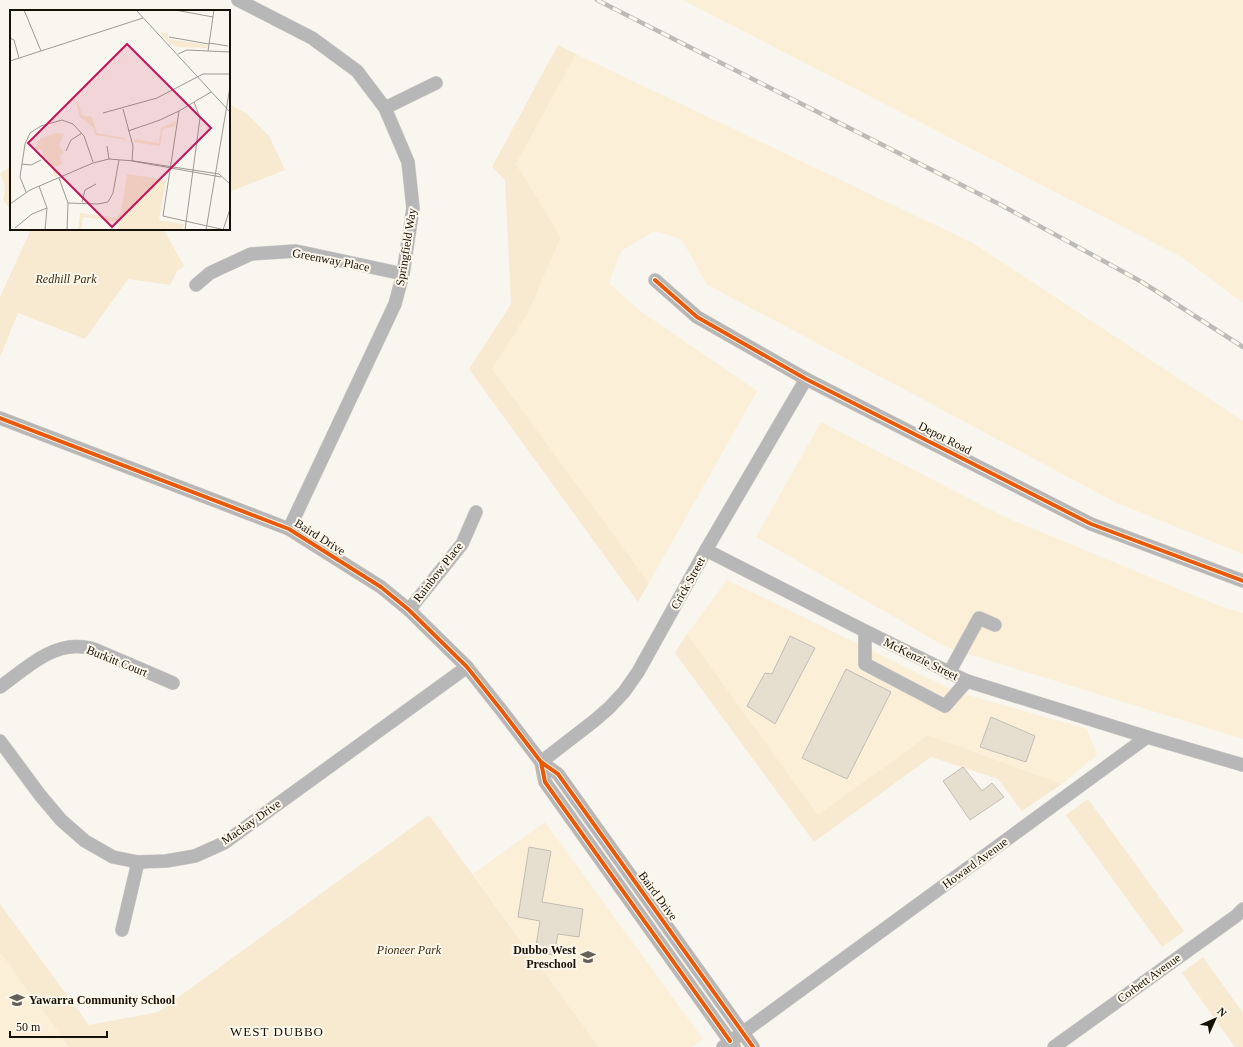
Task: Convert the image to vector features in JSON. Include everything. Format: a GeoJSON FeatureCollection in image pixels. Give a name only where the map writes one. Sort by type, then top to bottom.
{"type":"FeatureCollection","features":[{"type":"Feature","properties":{"kind":"street","name":"Springfield Way"},"geometry":{"type":"LineString","coordinates":[[238,0],[312,38],[357,72],[385,108],[408,162],[412,193],[413,208],[403,274],[396,304],[289,529]]}},
{"type":"Feature","properties":{"kind":"street"},"geometry":{"type":"LineString","coordinates":[[385,108],[436,83]]}},
{"type":"Feature","properties":{"kind":"street","name":"Greenway Place"},"geometry":{"type":"LineString","coordinates":[[196,285],[210,272],[251,254],[296,251],[403,274]]}},
{"type":"Feature","properties":{"kind":"street","name":"Depot Road"},"geometry":{"type":"LineString","coordinates":[[655,280],[697,317],[806,379],[1091,524],[1243,581]]}},
{"type":"Feature","properties":{"kind":"street","name":"Crick Street"},"geometry":{"type":"LineString","coordinates":[[541,762],[594,721],[624,692],[638,672],[706,550],[806,379]]}},
{"type":"Feature","properties":{"kind":"street","name":"Baird Drive"},"geometry":{"type":"LineString","coordinates":[[0,418],[289,529],[381,587],[409,610],[467,667],[541,762],[558,774],[753,1047]]}},
{"type":"Feature","properties":{"kind":"street","name":"Rainbow Place"},"geometry":{"type":"LineString","coordinates":[[409,610],[462,544],[476,512]]}},
{"type":"Feature","properties":{"kind":"street","name":"McKenzie Street"},"geometry":{"type":"LineString","coordinates":[[706,550],[966,681],[1147,738]]}},
{"type":"Feature","properties":{"kind":"street"},"geometry":{"type":"LineString","coordinates":[[949,673],[979,618],[995,625]]}},
{"type":"Feature","properties":{"kind":"street"},"geometry":{"type":"LineString","coordinates":[[865,631],[865,664],[945,706],[966,681]]}},
{"type":"Feature","properties":{"kind":"street","name":"Burkitt Court"},"geometry":{"type":"LineString","coordinates":[[0,688],[36,661],[50,653],[66,648],[84,647],[96,650],[173,683]]}},
{"type":"Feature","properties":{"kind":"street","name":"Mackay Drive"},"geometry":{"type":"LineString","coordinates":[[0,741],[40,795],[61,820],[84,841],[113,857],[138,862],[166,861],[195,856],[224,843],[467,667]]}},
{"type":"Feature","properties":{"kind":"street"},"geometry":{"type":"LineString","coordinates":[[1147,738],[1243,766]]}},
{"type":"Feature","properties":{"kind":"street","name":"Howard Avenue"},"geometry":{"type":"LineString","coordinates":[[729,1045],[742,1032],[1147,738]]}},
{"type":"Feature","properties":{"kind":"street","name":"Baird Drive"},"geometry":{"type":"LineString","coordinates":[[541,762],[545,782],[729,1045]]}},
{"type":"Feature","properties":{"kind":"street"},"geometry":{"type":"LineString","coordinates":[[122,930],[138,862]]}},
{"type":"Feature","properties":{"kind":"street","name":"Corbett Avenue"},"geometry":{"type":"LineString","coordinates":[[1054,1047],[1236,916],[1243,908]]}},
{"type":"Feature","properties":{"kind":"shaded area"},"geometry":{"type":"Polygon","coordinates":[[[683,0],[1243,0],[1243,303],[1183,258],[683,0]]]}},
{"type":"Feature","properties":{"kind":"shaded area"},"geometry":{"type":"Polygon","coordinates":[[[576,54],[973,243],[1243,421],[1243,554],[1115,502],[706,284],[681,239],[654,231],[621,251],[609,283],[639,310],[757,391],[649,583],[492,369],[528,313],[561,237],[516,164],[576,54]]]}},
{"type":"Feature","properties":{"kind":"shaded area"},"geometry":{"type":"Polygon","coordinates":[[[821,422],[1005,517],[1222,607],[1243,613],[1243,739],[946,647],[756,537],[821,422]]]}},
{"type":"Feature","properties":{"kind":"shaded area"},"geometry":{"type":"Polygon","coordinates":[[[727,580],[957,692],[1087,729],[1097,755],[1062,784],[928,735],[818,815],[687,634],[727,580]]]}},
{"type":"Feature","properties":{"kind":"shaded area","name":"Dubbo West Preschool"},"geometry":{"type":"Polygon","coordinates":[[[545,822],[703,1039],[692,1047],[599,1047],[473,874],[545,822]]]}},
{"type":"Feature","properties":{"kind":"shaded area","name":"Yawarra Community School"},"geometry":{"type":"Polygon","coordinates":[[[0,952],[69,1047],[0,1047],[0,952]]]}},
{"type":"Feature","properties":{"kind":"green space"},"geometry":{"type":"Polygon","coordinates":[[[558,45],[576,54],[516,164],[561,237],[528,313],[492,369],[649,583],[638,602],[469,369],[511,304],[505,180],[492,167],[558,45]]]}},
{"type":"Feature","properties":{"kind":"green space"},"geometry":{"type":"Polygon","coordinates":[[[230,105],[246,113],[269,136],[285,170],[230,192],[230,105]]]}},
{"type":"Feature","properties":{"kind":"green space"},"geometry":{"type":"Polygon","coordinates":[[[10,167],[10,209],[3,200],[4,187],[0,174],[10,167]]]}},
{"type":"Feature","properties":{"kind":"green space","name":"Redhill Park"},"geometry":{"type":"Polygon","coordinates":[[[28,230],[166,230],[165,232],[184,266],[177,271],[170,285],[128,279],[85,339],[18,313],[0,357],[0,297],[30,232],[28,230]]]}},
{"type":"Feature","properties":{"kind":"green space"},"geometry":{"type":"Polygon","coordinates":[[[687,634],[818,815],[928,735],[1062,784],[1022,811],[998,779],[931,757],[814,842],[675,653],[687,634]]]}},
{"type":"Feature","properties":{"kind":"green space"},"geometry":{"type":"Polygon","coordinates":[[[1088,799],[1184,931],[1162,947],[1066,815],[1088,799]]]}},
{"type":"Feature","properties":{"kind":"green space","name":"Pioneer Park"},"geometry":{"type":"Polygon","coordinates":[[[429,815],[599,1047],[69,1047],[0,952],[0,904],[89,1025],[158,1012],[429,815]]]}},
{"type":"Feature","properties":{"kind":"green space"},"geometry":{"type":"Polygon","coordinates":[[[1203,957],[1243,1013],[1243,1047],[1235,1047],[1182,973],[1203,957]]]}},
{"type":"Feature","properties":{"kind":"building"},"geometry":{"type":"Polygon","coordinates":[[[790,636],[815,648],[775,724],[747,706],[765,673],[772,674],[790,636]]]}},
{"type":"Feature","properties":{"kind":"building"},"geometry":{"type":"Polygon","coordinates":[[[846,669],[891,692],[847,779],[802,758],[846,669]]]}},
{"type":"Feature","properties":{"kind":"building"},"geometry":{"type":"Polygon","coordinates":[[[991,717],[1035,736],[1026,762],[980,747],[991,717]]]}},
{"type":"Feature","properties":{"kind":"building"},"geometry":{"type":"Polygon","coordinates":[[[963,767],[982,791],[992,783],[1004,797],[970,820],[943,781],[963,767]]]}},
{"type":"Feature","properties":{"kind":"building"},"geometry":{"type":"Polygon","coordinates":[[[529,847],[551,851],[542,902],[583,909],[579,937],[558,934],[554,955],[535,952],[540,921],[518,917],[529,847]]]}},
{"type":"Feature","properties":{"kind":"railway"},"geometry":{"type":"LineString","coordinates":[[597,0],[1001,205],[1142,282],[1243,347]]}},
{"type":"Feature","properties":{"kind":"cycle path"},"geometry":{"type":"LineString","coordinates":[[655,280],[697,317],[806,379],[1091,524],[1243,581]]}},
{"type":"Feature","properties":{"kind":"cycle path"},"geometry":{"type":"LineString","coordinates":[[0,418],[289,529],[381,587],[409,610],[467,667],[541,762],[558,774],[753,1047]]}},
{"type":"Feature","properties":{"kind":"cycle path"},"geometry":{"type":"LineString","coordinates":[[541,762],[545,782],[730,1041]]}},
{"type":"Feature","properties":{"kind":"place","name":"Dubbo West Preschool"},"geometry":{"type":"Point","coordinates":[588,957]}},
{"type":"Feature","properties":{"kind":"place","name":"Yawarra Community School"},"geometry":{"type":"Point","coordinates":[17,1000]}},
{"type":"Feature","properties":{"kind":"district","name":"WEST DUBBO"},"geometry":{"type":"Point","coordinates":[277,1031]}}]}
